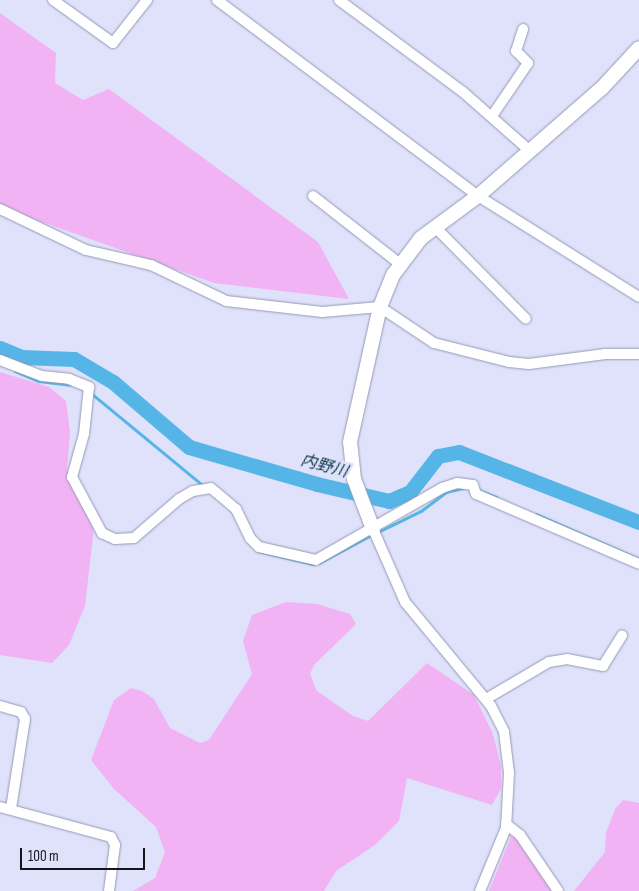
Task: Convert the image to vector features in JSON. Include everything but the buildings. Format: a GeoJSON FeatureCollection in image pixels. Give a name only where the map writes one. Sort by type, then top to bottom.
{"type":"FeatureCollection","features":[{"type":"Feature","properties":{"kind":"street"},"geometry":{"type":"LineString","coordinates":[[53,0],[113,43],[147,0]]}},
{"type":"Feature","properties":{"kind":"street"},"geometry":{"type":"LineString","coordinates":[[217,0],[478,196],[639,297]]}},
{"type":"Feature","properties":{"kind":"street"},"geometry":{"type":"LineString","coordinates":[[339,0],[492,116],[530,151]]}},
{"type":"Feature","properties":{"kind":"street"},"geometry":{"type":"LineString","coordinates":[[492,116],[528,64],[516,51],[523,29]]}},
{"type":"Feature","properties":{"kind":"street"},"geometry":{"type":"LineString","coordinates":[[480,891],[506,824],[509,773],[504,732],[486,699],[414,616],[373,529],[354,479],[350,442],[380,306],[400,264],[435,226],[478,196],[602,88],[639,48]]}},
{"type":"Feature","properties":{"kind":"street"},"geometry":{"type":"LineString","coordinates":[[313,196],[400,264]]}},
{"type":"Feature","properties":{"kind":"street"},"geometry":{"type":"LineString","coordinates":[[0,210],[86,250],[151,265],[226,301],[322,312],[380,306],[434,343],[509,362],[529,364],[605,354],[639,354]]}},
{"type":"Feature","properties":{"kind":"street"},"geometry":{"type":"LineString","coordinates":[[435,226],[526,318]]}},
{"type":"Feature","properties":{"kind":"street"},"geometry":{"type":"LineString","coordinates":[[0,360],[42,376],[69,379],[88,387],[84,434],[72,477],[102,533],[115,539],[134,538],[179,499],[193,491],[211,488],[236,509],[253,543],[273,553],[319,560],[442,488],[470,484],[476,494],[639,564]]}},
{"type":"Feature","properties":{"kind":"street"},"geometry":{"type":"LineString","coordinates":[[486,699],[549,662],[567,658],[603,666],[622,635]]}},
{"type":"Feature","properties":{"kind":"street"},"geometry":{"type":"LineString","coordinates":[[0,706],[21,712],[25,719],[11,808]]}},
{"type":"Feature","properties":{"kind":"street"},"geometry":{"type":"LineString","coordinates":[[0,807],[11,808],[111,837],[115,845],[109,891]]}},
{"type":"Feature","properties":{"kind":"street"},"geometry":{"type":"LineString","coordinates":[[506,824],[520,835],[558,891]]}},
{"type":"Feature","properties":{"kind":"shaded area"},"geometry":{"type":"Polygon","coordinates":[[[0,13],[56,53],[55,83],[83,100],[109,89],[318,242],[349,299],[214,283],[0,207],[0,13]]]}},
{"type":"Feature","properties":{"kind":"shaded area"},"geometry":{"type":"Polygon","coordinates":[[[0,372],[49,387],[66,401],[70,432],[67,470],[71,486],[94,527],[85,606],[69,645],[52,663],[0,655],[0,372]]]}},
{"type":"Feature","properties":{"kind":"shaded area"},"geometry":{"type":"Polygon","coordinates":[[[286,602],[317,604],[350,614],[356,624],[314,665],[310,674],[317,691],[353,716],[368,721],[427,663],[474,695],[493,734],[501,766],[501,789],[492,805],[407,778],[399,821],[375,845],[336,871],[324,891],[133,891],[155,878],[165,852],[156,827],[114,789],[91,760],[114,700],[131,688],[142,691],[154,699],[170,728],[200,743],[209,740],[252,674],[243,641],[252,615],[286,602]]]}},
{"type":"Feature","properties":{"kind":"shaded area"},"geometry":{"type":"Polygon","coordinates":[[[623,800],[639,803],[639,891],[574,891],[605,852],[606,833],[615,809],[623,800]]]}},
{"type":"Feature","properties":{"kind":"shaded area"},"geometry":{"type":"Polygon","coordinates":[[[511,837],[516,838],[560,891],[489,891],[511,837]]]}},
{"type":"Feature","properties":{"kind":"waterway","name":"内野川"},"geometry":{"type":"LineString","coordinates":[[0,348],[21,357],[74,359],[113,382],[189,447],[317,484],[389,501],[410,492],[438,456],[459,452],[639,522]]}},
{"type":"Feature","properties":{"kind":"waterway"},"geometry":{"type":"LineString","coordinates":[[15,371],[39,381],[70,385]]}},
{"type":"Feature","properties":{"kind":"waterway"},"geometry":{"type":"LineString","coordinates":[[91,393],[205,487]]}},
{"type":"Feature","properties":{"kind":"waterway"},"geometry":{"type":"LineString","coordinates":[[378,532],[421,511],[446,492],[464,488]]}},
{"type":"Feature","properties":{"kind":"waterway"},"geometry":{"type":"LineString","coordinates":[[476,489],[497,497]]}},
{"type":"Feature","properties":{"kind":"waterway"},"geometry":{"type":"LineString","coordinates":[[536,514],[639,559]]}},
{"type":"Feature","properties":{"kind":"waterway"},"geometry":{"type":"LineString","coordinates":[[319,563],[373,534]]}},
{"type":"Feature","properties":{"kind":"waterway"},"geometry":{"type":"LineString","coordinates":[[258,551],[313,564]]}}]}
